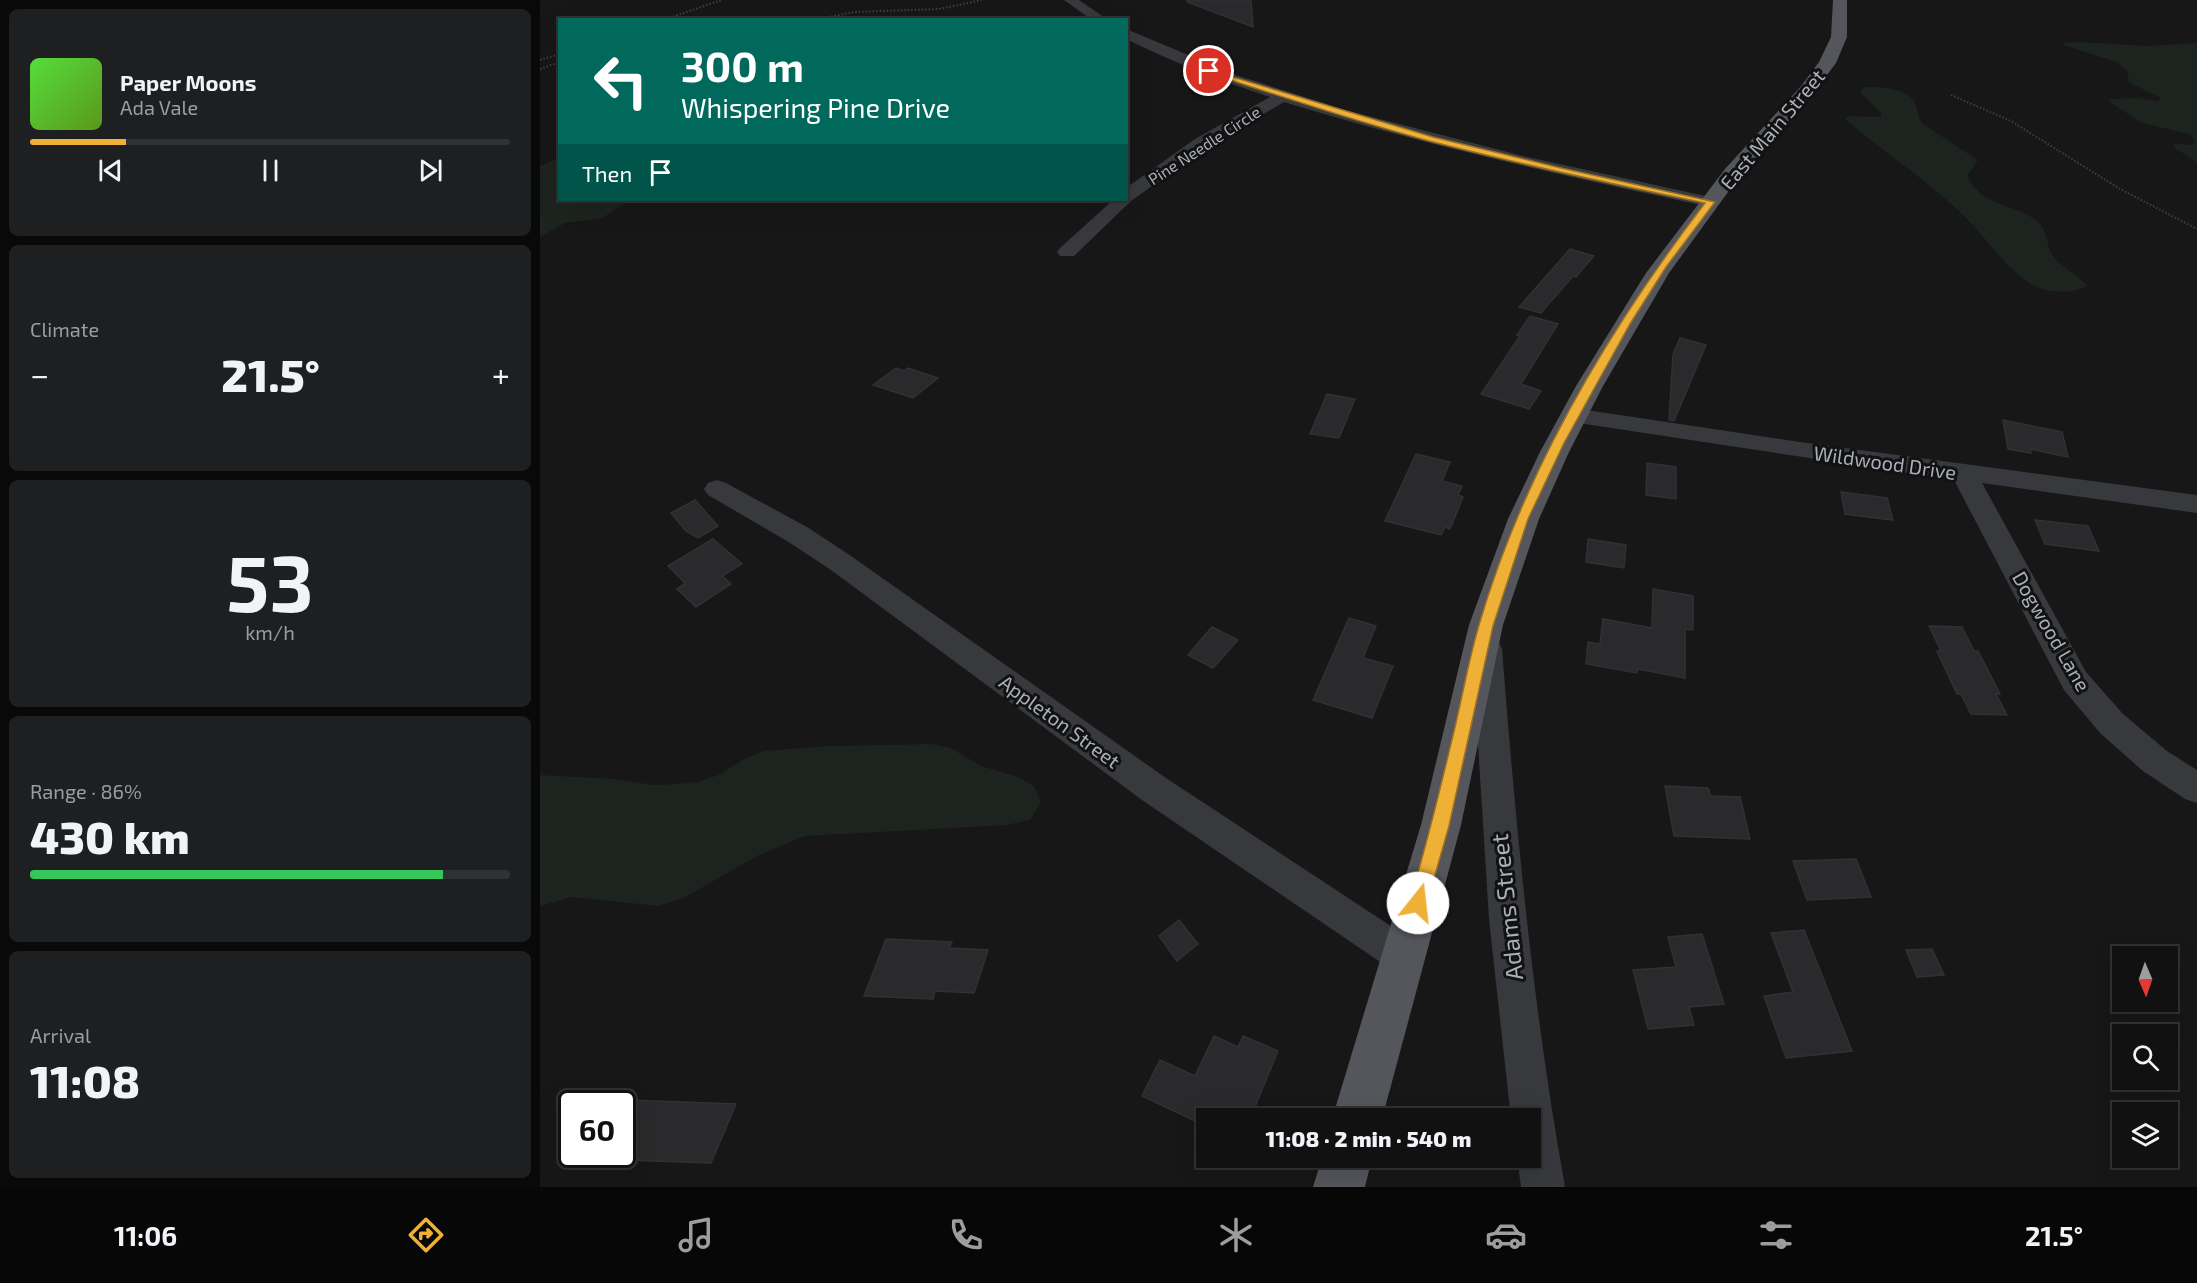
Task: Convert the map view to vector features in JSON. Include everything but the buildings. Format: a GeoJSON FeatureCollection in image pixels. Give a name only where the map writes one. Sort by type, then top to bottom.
{"type":"FeatureCollection","features":[{"type":"Feature","properties":{"kind":"main road","name":"East Main Street"},"geometry":{"type":"LineString","coordinates":[[1360,1108],[1440,826],[1486,626],[1522,519],[1573,416],[1643,294],[1710,202],[1829,61],[1839,38],[1840,0]]}},
{"type":"Feature","properties":{"kind":"street"},"geometry":{"type":"LineString","coordinates":[[1070,0],[1099,18]]}},
{"type":"Feature","properties":{"kind":"street"},"geometry":{"type":"LineString","coordinates":[[1128,34],[1181,60],[1283,96],[1393,129],[1505,158],[1710,202]]}},
{"type":"Feature","properties":{"kind":"street","name":"Pine Needle Circle"},"geometry":{"type":"LineString","coordinates":[[1128,196],[1201,143],[1283,96]]}},
{"type":"Feature","properties":{"kind":"street","name":"Pine Needle Circle"},"geometry":{"type":"LineString","coordinates":[[1066,252],[1122,201]]}},
{"type":"Feature","properties":{"kind":"street","name":"Wildwood Drive"},"geometry":{"type":"LineString","coordinates":[[1573,416],[2197,504]]}},
{"type":"Feature","properties":{"kind":"street","name":"Dogwood Lane"},"geometry":{"type":"LineString","coordinates":[[1963,472],[2075,681],[2112,724],[2155,761],[2197,788]]}},
{"type":"Feature","properties":{"kind":"street","name":"Appleton Street"},"geometry":{"type":"LineString","coordinates":[[717,489],[797,534],[840,563],[1154,789],[1402,955]]}},
{"type":"Feature","properties":{"kind":"street","name":"Adams Street"},"geometry":{"type":"LineString","coordinates":[[1486,626],[1498,822],[1510,951],[1526,1085],[1544,1187]]}},
{"type":"Feature","properties":{"kind":"path"},"geometry":{"type":"LineString","coordinates":[[669,18],[722,0]]}},
{"type":"Feature","properties":{"kind":"path"},"geometry":{"type":"LineString","coordinates":[[824,18],[854,12],[939,9],[982,0]]}},
{"type":"Feature","properties":{"kind":"path"},"geometry":{"type":"LineString","coordinates":[[540,60],[558,55]]}},
{"type":"Feature","properties":{"kind":"path"},"geometry":{"type":"LineString","coordinates":[[540,69],[558,63]]}},
{"type":"Feature","properties":{"kind":"path"},"geometry":{"type":"LineString","coordinates":[[1951,95],[2011,120],[2120,189],[2197,230]]}},
{"type":"Feature","properties":{"kind":"shaded area"},"geometry":{"type":"Polygon","coordinates":[[[2063,43],[2147,46],[2197,43],[2197,162],[2176,149],[2173,144],[2193,145],[2196,142],[2189,134],[2142,123],[2110,102],[2109,99],[2137,98],[2158,101],[2161,98],[2130,83],[2127,79],[2129,73],[2117,62],[2063,45],[2063,43]]]}},
{"type":"Feature","properties":{"kind":"shaded area"},"geometry":{"type":"Polygon","coordinates":[[[1867,87],[1893,89],[1910,97],[1914,101],[1923,124],[1978,160],[1967,176],[1974,187],[1990,200],[2028,215],[2037,221],[2044,231],[2053,256],[2088,286],[2059,292],[2044,290],[2031,284],[2012,269],[1949,202],[1845,119],[1850,116],[1881,117],[1881,113],[1861,93],[1861,89],[1867,87]]]}},
{"type":"Feature","properties":{"kind":"shaded area"},"geometry":{"type":"Polygon","coordinates":[[[558,158],[558,201],[628,201],[602,218],[565,223],[540,237],[540,166],[558,158]]]}},
{"type":"Feature","properties":{"kind":"shaded area"},"geometry":{"type":"Polygon","coordinates":[[[932,744],[951,748],[981,766],[1018,777],[1034,786],[1041,802],[1030,820],[1007,825],[805,836],[757,856],[684,898],[658,906],[572,897],[540,906],[540,775],[615,779],[653,785],[676,784],[698,782],[721,774],[742,760],[764,751],[828,746],[932,744]]]}},
{"type":"Feature","properties":{"kind":"route"},"geometry":{"type":"LineString","coordinates":[[1209,71],[1283,96],[1430,139],[1561,171],[1710,202],[1680,240],[1643,294],[1606,356],[1543,472],[1522,519],[1486,626],[1454,769],[1418,903]]}}]}
